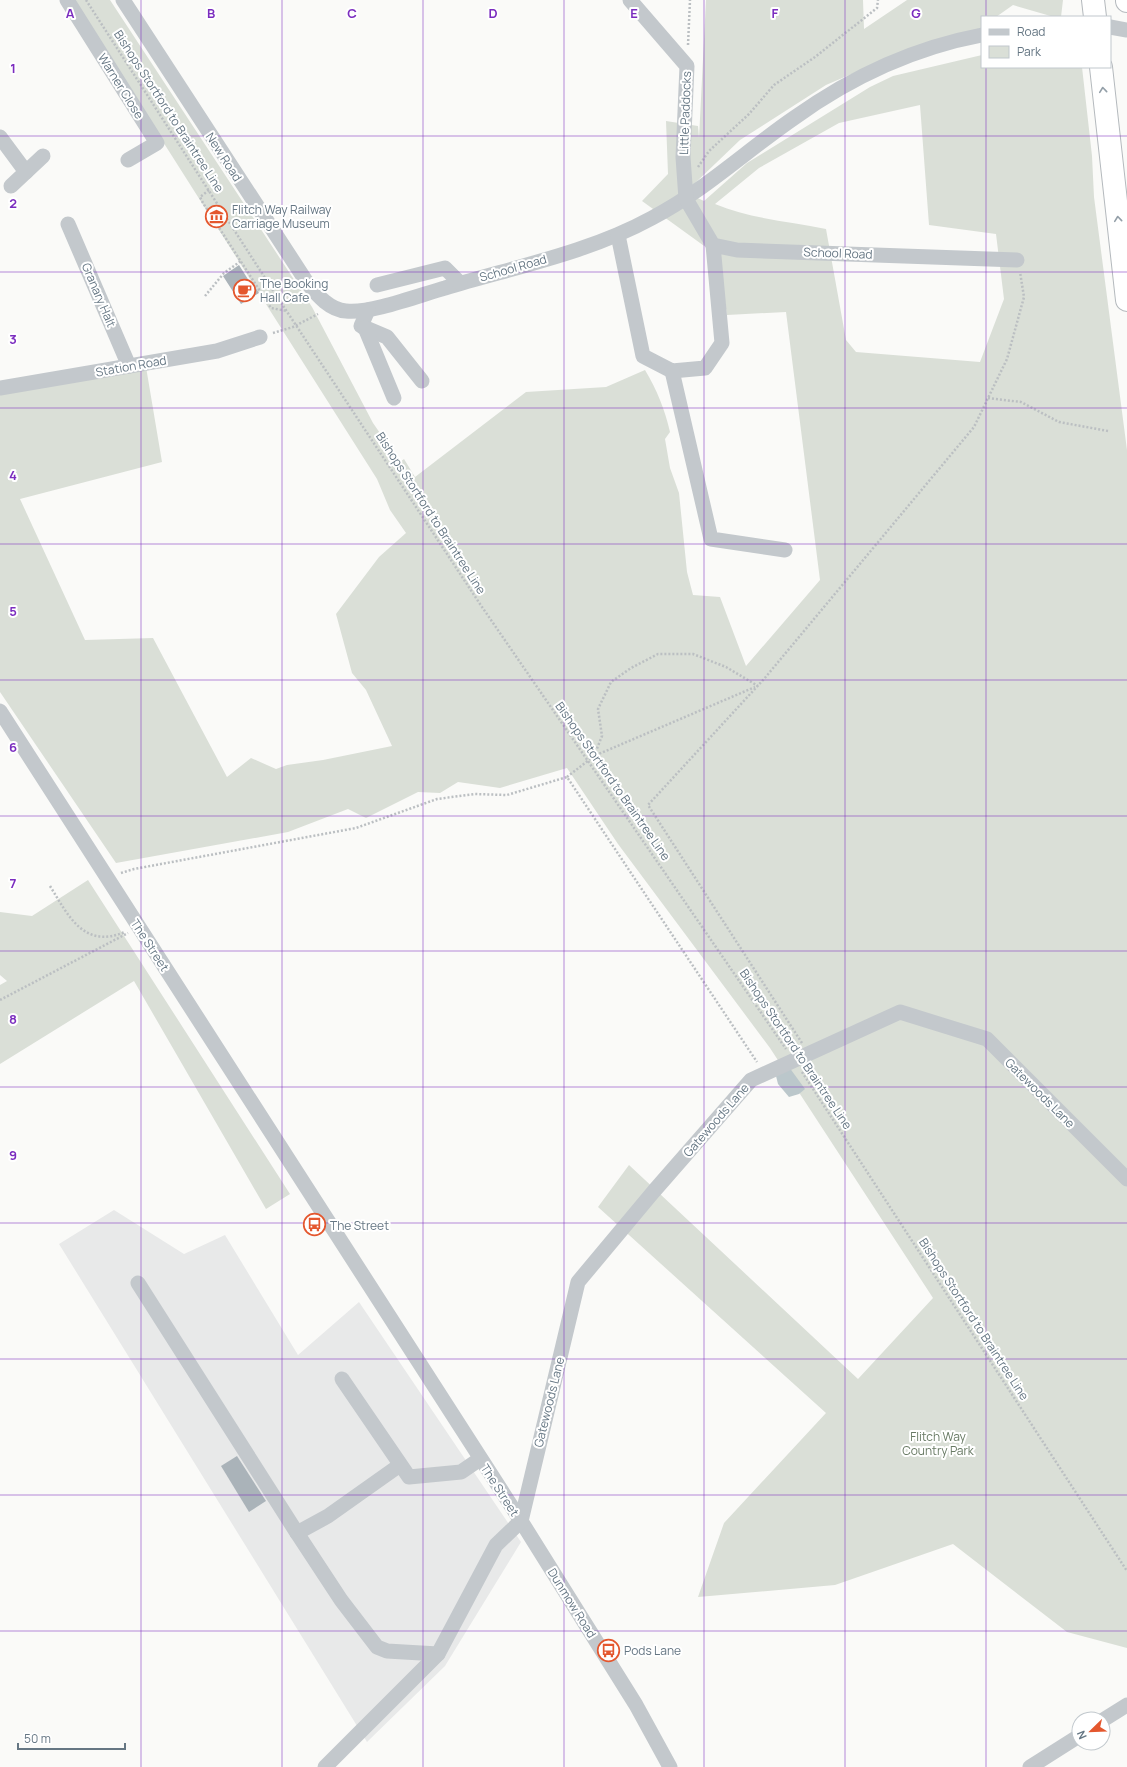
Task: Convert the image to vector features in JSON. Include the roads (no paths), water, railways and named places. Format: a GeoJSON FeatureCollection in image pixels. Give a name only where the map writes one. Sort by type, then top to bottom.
{"type":"FeatureCollection","features":[{"type":"Feature","properties":{"kind":"highway"},"geometry":{"type":"LineString","coordinates":[[1093,0],[1095,16]]}},
{"type":"Feature","properties":{"kind":"highway"},"geometry":{"type":"LineString","coordinates":[[1101,68],[1127,300]]}},
{"type":"Feature","properties":{"kind":"street","name":"Warner Close"},"geometry":{"type":"LineString","coordinates":[[67,0],[157,143],[128,160]]}},
{"type":"Feature","properties":{"kind":"street","name":"New Road"},"geometry":{"type":"LineString","coordinates":[[122,0],[308,284],[320,297],[333,307]]}},
{"type":"Feature","properties":{"kind":"street","name":"Little Paddocks"},"geometry":{"type":"LineString","coordinates":[[630,0],[688,66],[683,157],[686,191]]}},
{"type":"Feature","properties":{"kind":"street"},"geometry":{"type":"LineString","coordinates":[[1111,27],[1127,30]]}},
{"type":"Feature","properties":{"kind":"street","name":"School Road"},"geometry":{"type":"LineString","coordinates":[[333,307],[350,312],[368,310],[583,248],[618,235],[650,220],[686,191],[841,86],[905,56],[954,41],[981,35]]}},
{"type":"Feature","properties":{"kind":"street"},"geometry":{"type":"LineString","coordinates":[[0,137],[26,172]]}},
{"type":"Feature","properties":{"kind":"street"},"geometry":{"type":"LineString","coordinates":[[11,186],[43,156]]}},
{"type":"Feature","properties":{"kind":"street"},"geometry":{"type":"LineString","coordinates":[[618,235],[643,356],[672,371],[704,368],[722,343],[713,245],[686,191]]}},
{"type":"Feature","properties":{"kind":"street","name":"Granary Halt"},"geometry":{"type":"LineString","coordinates":[[68,224],[129,366]]}},
{"type":"Feature","properties":{"kind":"street","name":"School Road"},"geometry":{"type":"LineString","coordinates":[[713,245],[737,250],[1017,260]]}},
{"type":"Feature","properties":{"kind":"street"},"geometry":{"type":"LineString","coordinates":[[377,285],[445,268],[460,284]]}},
{"type":"Feature","properties":{"kind":"street"},"geometry":{"type":"LineString","coordinates":[[368,310],[361,326],[390,340],[422,381]]}},
{"type":"Feature","properties":{"kind":"street"},"geometry":{"type":"LineString","coordinates":[[365,328],[394,398]]}},
{"type":"Feature","properties":{"kind":"street","name":"Station Road"},"geometry":{"type":"LineString","coordinates":[[0,388],[217,351],[260,337]]}},
{"type":"Feature","properties":{"kind":"street"},"geometry":{"type":"LineString","coordinates":[[672,371],[711,539],[785,550]]}},
{"type":"Feature","properties":{"kind":"street","name":"The Street"},"geometry":{"type":"LineString","coordinates":[[0,711],[521,1522]]}},
{"type":"Feature","properties":{"kind":"street","name":"Gatewoods Lane"},"geometry":{"type":"LineString","coordinates":[[521,1522],[578,1282],[654,1191],[751,1080],[900,1012],[987,1039],[1127,1179]]}},
{"type":"Feature","properties":{"kind":"street"},"geometry":{"type":"LineString","coordinates":[[138,1283],[297,1533],[341,1600],[377,1647],[387,1651],[438,1654]]}},
{"type":"Feature","properties":{"kind":"street"},"geometry":{"type":"LineString","coordinates":[[342,1379],[409,1477],[461,1472],[480,1459]]}},
{"type":"Feature","properties":{"kind":"street"},"geometry":{"type":"LineString","coordinates":[[297,1533],[328,1516],[400,1465]]}},
{"type":"Feature","properties":{"kind":"street"},"geometry":{"type":"LineString","coordinates":[[325,1767],[438,1654],[496,1545],[521,1522]]}},
{"type":"Feature","properties":{"kind":"street","name":"Dunmow Road"},"geometry":{"type":"LineString","coordinates":[[521,1522],[636,1705],[670,1767]]}},
{"type":"Feature","properties":{"kind":"street"},"geometry":{"type":"LineString","coordinates":[[1111,1715],[1127,1705]]}},
{"type":"Feature","properties":{"kind":"street"},"geometry":{"type":"LineString","coordinates":[[1030,1767],[1071,1741]]}},
{"type":"Feature","properties":{"kind":"place","name":"Flitch Way Railway Carriage Museum"},"geometry":{"type":"Point","coordinates":[217,216]}},
{"type":"Feature","properties":{"kind":"place","name":"The Booking Hall Cafe"},"geometry":{"type":"Point","coordinates":[245,290]}},
{"type":"Feature","properties":{"kind":"place","name":"The Street"},"geometry":{"type":"Point","coordinates":[314,1225]}},
{"type":"Feature","properties":{"kind":"place","name":"Pods Lane"},"geometry":{"type":"Point","coordinates":[608,1650]}},
{"type":"Feature","properties":{"kind":"park label","name":"Flitch Way Country Park"},"geometry":{"type":"Point","coordinates":[938,1443]}}]}
